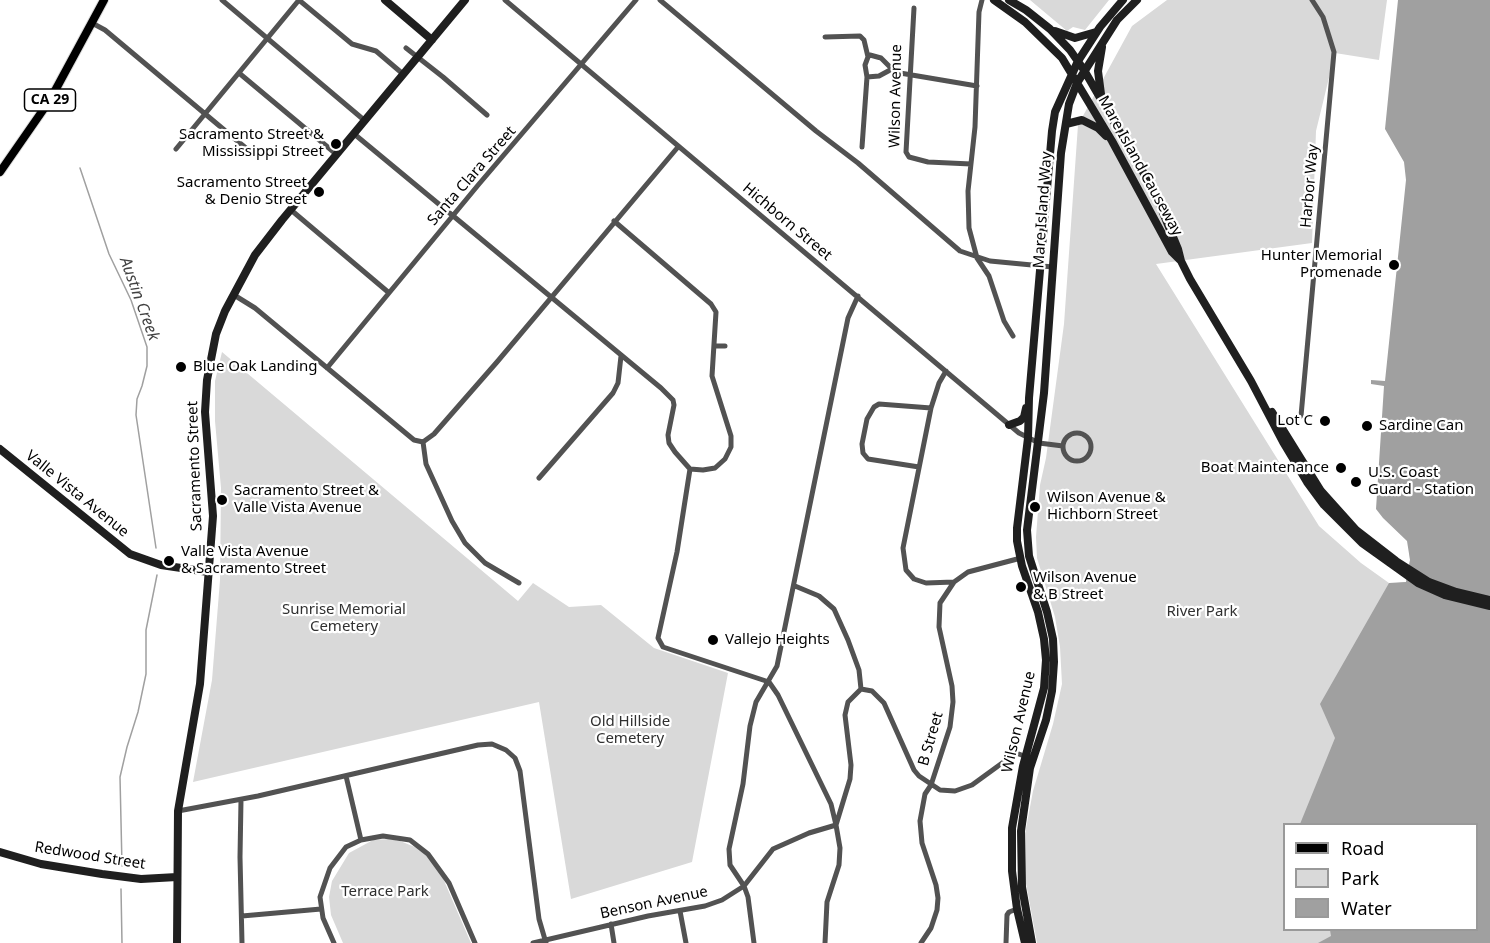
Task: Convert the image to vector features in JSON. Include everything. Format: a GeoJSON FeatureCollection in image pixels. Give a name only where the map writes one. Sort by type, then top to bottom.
{"type":"FeatureCollection","features":[{"type":"Feature","properties":{"kind":"main road","name":"CA 29"},"geometry":{"type":"LineString","coordinates":[[0,172],[50,100],[104,0]]}},
{"type":"Feature","properties":{"kind":"main road"},"geometry":{"type":"LineString","coordinates":[[385,0],[432,39]]}},
{"type":"Feature","properties":{"kind":"main road","name":"Sacramento Street"},"geometry":{"type":"LineString","coordinates":[[177,943],[178,811],[199,694],[213,516],[206,431],[207,380],[216,334],[255,255],[465,0]]}},
{"type":"Feature","properties":{"kind":"main road","name":"Mare Island Causeway"},"geometry":{"type":"LineString","coordinates":[[994,0],[1040,36],[1062,58],[1112,141],[1172,252],[1181,261],[1251,381],[1329,502],[1356,530],[1418,583],[1464,601],[1490,606]]}},
{"type":"Feature","properties":{"kind":"main road","name":"Mare Island Causeway"},"geometry":{"type":"LineString","coordinates":[[1009,0],[1026,10],[1050,30],[1070,50],[1084,70],[1154,191],[1181,261]]}},
{"type":"Feature","properties":{"kind":"main road","name":"Mare Island Way"},"geometry":{"type":"LineString","coordinates":[[1028,438],[1029,398],[1055,112],[1078,62],[1096,32],[1123,0]]}},
{"type":"Feature","properties":{"kind":"main road","name":"Mare Island Way"},"geometry":{"type":"LineString","coordinates":[[1039,443],[1061,153],[1069,104],[1084,70],[1117,20],[1137,0]]}},
{"type":"Feature","properties":{"kind":"main road"},"geometry":{"type":"LineString","coordinates":[[1050,30],[1075,38],[1096,32]]}},
{"type":"Feature","properties":{"kind":"main road"},"geometry":{"type":"LineString","coordinates":[[1104,104],[1098,71],[1107,35]]}},
{"type":"Feature","properties":{"kind":"main road"},"geometry":{"type":"LineString","coordinates":[[1066,124],[1082,120],[1098,128],[1112,141]]}},
{"type":"Feature","properties":{"kind":"main road"},"geometry":{"type":"LineString","coordinates":[[1009,425],[1020,422],[1024,417],[1029,398]]}},
{"type":"Feature","properties":{"kind":"main road","name":"Wilson Avenue"},"geometry":{"type":"LineString","coordinates":[[1028,438],[1017,517],[1017,542],[1025,557],[1044,639],[1046,660],[1044,688],[1023,805],[1020,852],[1022,887],[1032,943]]}},
{"type":"Feature","properties":{"kind":"main road","name":"Wilson Avenue"},"geometry":{"type":"LineString","coordinates":[[1025,557],[1029,509],[1039,443]]}},
{"type":"Feature","properties":{"kind":"main road","name":"Valle Vista Avenue"},"geometry":{"type":"LineString","coordinates":[[0,449],[130,554],[161,565],[208,572]]}},
{"type":"Feature","properties":{"kind":"main road","name":"Mare Island Causeway"},"geometry":{"type":"LineString","coordinates":[[1394,564],[1438,586],[1490,600]]}},
{"type":"Feature","properties":{"kind":"main road","name":"Wilson Avenue"},"geometry":{"type":"LineString","coordinates":[[1025,943],[1012,872],[1012,828],[1018,786],[1030,758]]}},
{"type":"Feature","properties":{"kind":"main road","name":"Redwood Street"},"geometry":{"type":"LineString","coordinates":[[0,852],[41,864],[102,874],[141,879],[177,878]]}},
{"type":"Feature","properties":{"kind":"street"},"geometry":{"type":"LineString","coordinates":[[222,0],[364,120]]}},
{"type":"Feature","properties":{"kind":"street"},"geometry":{"type":"LineString","coordinates":[[176,149],[299,0],[352,44],[376,51],[403,74]]}},
{"type":"Feature","properties":{"kind":"street","name":"Hichborn Street"},"geometry":{"type":"LineString","coordinates":[[505,0],[1009,425],[1039,443],[1063,446]]}},
{"type":"Feature","properties":{"kind":"street","name":"Santa Clara Street"},"geometry":{"type":"LineString","coordinates":[[327,368],[388,292],[636,0]]}},
{"type":"Feature","properties":{"kind":"street"},"geometry":{"type":"LineString","coordinates":[[660,0],[816,131],[858,163],[960,251],[990,261],[1053,267]]}},
{"type":"Feature","properties":{"kind":"street"},"geometry":{"type":"LineString","coordinates":[[982,0],[978,22],[977,86],[969,218],[977,258],[989,276],[1004,321],[1013,336]]}},
{"type":"Feature","properties":{"kind":"street","name":"Harbor Way"},"geometry":{"type":"LineString","coordinates":[[1301,416],[1334,52],[1323,18],[1312,0]]}},
{"type":"Feature","properties":{"kind":"street","name":"Wilson Avenue"},"geometry":{"type":"LineString","coordinates":[[914,8],[905,143],[909,157],[928,162],[971,164]]}},
{"type":"Feature","properties":{"kind":"street"},"geometry":{"type":"LineString","coordinates":[[92,23],[105,30],[247,149]]}},
{"type":"Feature","properties":{"kind":"street"},"geometry":{"type":"LineString","coordinates":[[825,37],[860,36],[864,40],[868,57],[865,65],[867,77],[862,147]]}},
{"type":"Feature","properties":{"kind":"street"},"geometry":{"type":"LineString","coordinates":[[406,48],[487,115]]}},
{"type":"Feature","properties":{"kind":"street"},"geometry":{"type":"LineString","coordinates":[[868,57],[870,55],[881,58],[892,69],[900,73],[977,86]]}},
{"type":"Feature","properties":{"kind":"street"},"geometry":{"type":"LineString","coordinates":[[867,77],[879,76],[892,69]]}},
{"type":"Feature","properties":{"kind":"street"},"geometry":{"type":"LineString","coordinates":[[239,73],[336,154]]}},
{"type":"Feature","properties":{"kind":"street"},"geometry":{"type":"LineString","coordinates":[[354,133],[661,388],[673,400],[674,405],[668,435],[669,443],[690,469],[715,468],[725,459],[731,447],[731,436],[712,376],[716,312],[711,304],[614,221]]}},
{"type":"Feature","properties":{"kind":"street"},"geometry":{"type":"LineString","coordinates":[[234,294],[255,308],[414,440],[423,442],[434,434],[552,298],[678,147]]}},
{"type":"Feature","properties":{"kind":"street"},"geometry":{"type":"LineString","coordinates":[[291,210],[388,292]]}},
{"type":"Feature","properties":{"kind":"street"},"geometry":{"type":"LineString","coordinates":[[754,943],[748,897],[744,886],[730,866],[729,849],[743,784],[750,726],[756,702],[777,666],[848,318],[858,296]]}},
{"type":"Feature","properties":{"kind":"street"},"geometry":{"type":"LineString","coordinates":[[714,346],[725,346]]}},
{"type":"Feature","properties":{"kind":"street"},"geometry":{"type":"LineString","coordinates":[[539,478],[613,393],[618,383],[621,356]]}},
{"type":"Feature","properties":{"kind":"street"},"geometry":{"type":"LineString","coordinates":[[946,371],[939,383],[919,467],[903,548],[906,570],[914,579],[926,583],[954,582],[968,572],[1025,557]]}},
{"type":"Feature","properties":{"kind":"street"},"geometry":{"type":"LineString","coordinates":[[919,467],[868,459],[863,453],[862,444],[867,419],[874,407],[879,404],[932,408]]}},
{"type":"Feature","properties":{"kind":"street","name":"Hichborn Street"},"geometry":{"type":"LineString","coordinates":[[1079,433],[1089,439],[1091,449],[1088,455],[1078,460],[1069,458],[1063,446],[1066,437],[1079,433]]}},
{"type":"Feature","properties":{"kind":"street"},"geometry":{"type":"LineString","coordinates":[[423,442],[426,464],[452,521],[470,549],[495,571],[519,583]]}},
{"type":"Feature","properties":{"kind":"street"},"geometry":{"type":"LineString","coordinates":[[690,469],[677,552],[658,638],[663,647],[769,682],[778,695],[831,804],[836,825],[840,848],[839,865],[827,902],[825,943]]}},
{"type":"Feature","properties":{"kind":"street","name":"B Street"},"geometry":{"type":"LineString","coordinates":[[921,943],[932,928],[937,910],[936,885],[920,835],[920,821],[925,794],[931,785],[950,727],[952,686],[942,650],[939,615],[940,603],[954,582]]}},
{"type":"Feature","properties":{"kind":"street"},"geometry":{"type":"LineString","coordinates":[[795,586],[819,596],[834,609],[859,670],[861,689]]}},
{"type":"Feature","properties":{"kind":"street"},"geometry":{"type":"LineString","coordinates":[[861,689],[872,691],[884,703],[908,761],[919,776],[940,790],[964,789],[1016,753],[1030,758]]}},
{"type":"Feature","properties":{"kind":"street"},"geometry":{"type":"LineString","coordinates":[[836,825],[850,779],[851,765],[844,715],[848,702],[861,689]]}},
{"type":"Feature","properties":{"kind":"street"},"geometry":{"type":"LineString","coordinates":[[178,811],[241,800],[478,745],[492,744],[504,749],[514,758],[520,771],[539,919],[545,942]]}},
{"type":"Feature","properties":{"kind":"street"},"geometry":{"type":"LineString","coordinates":[[346,776],[361,840]]}},
{"type":"Feature","properties":{"kind":"street"},"geometry":{"type":"LineString","coordinates":[[241,800],[242,943]]}},
{"type":"Feature","properties":{"kind":"street","name":"Benson Avenue"},"geometry":{"type":"LineString","coordinates":[[533,943],[722,900],[744,886],[772,849],[809,833],[836,825]]}},
{"type":"Feature","properties":{"kind":"street"},"geometry":{"type":"LineString","coordinates":[[334,943],[323,918],[320,897],[330,868],[346,847],[361,840],[393,836],[410,840],[420,846],[437,864],[449,883],[475,943]]}},
{"type":"Feature","properties":{"kind":"street"},"geometry":{"type":"LineString","coordinates":[[242,916],[321,909]]}},
{"type":"Feature","properties":{"kind":"street"},"geometry":{"type":"LineString","coordinates":[[1006,943],[1007,915],[1017,909]]}},
{"type":"Feature","properties":{"kind":"street"},"geometry":{"type":"LineString","coordinates":[[680,911],[686,943]]}},
{"type":"Feature","properties":{"kind":"street"},"geometry":{"type":"LineString","coordinates":[[611,924],[614,943]]}},
{"type":"Feature","properties":{"kind":"green space"},"geometry":{"type":"Polygon","coordinates":[[[1030,0],[1109,0],[1085,30],[1073,27],[1067,31],[1030,0]]]}},
{"type":"Feature","properties":{"kind":"green space","name":"River Park"},"geometry":{"type":"Polygon","coordinates":[[[1167,0],[1387,0],[1379,60],[1335,53],[1316,131],[1312,243],[1156,264],[1319,526],[1361,563],[1389,583],[1397,583],[1406,582],[1410,560],[1409,546],[1485,553],[1324,823],[1283,823],[1283,931],[1334,931],[1334,943],[1037,943],[1025,878],[1024,839],[1033,791],[1062,684],[1060,647],[1055,617],[1037,558],[1036,537],[1040,485],[1046,458],[1064,324],[1078,125],[1132,26],[1167,0]]]}},
{"type":"Feature","properties":{"kind":"green space","name":"Sunrise Memorial Cemetery"},"geometry":{"type":"Polygon","coordinates":[[[222,352],[518,601],[533,583],[569,607],[601,605],[654,648],[728,673],[692,862],[571,899],[539,702],[193,782],[212,680],[220,580],[221,488],[215,421],[215,381],[222,352]]]}},
{"type":"Feature","properties":{"kind":"green space","name":"Terrace Park"},"geometry":{"type":"Polygon","coordinates":[[[389,839],[415,847],[428,856],[442,876],[471,943],[343,943],[331,915],[329,897],[332,881],[349,853],[373,840],[389,839]]]}},
{"type":"Feature","properties":{"kind":"water"},"geometry":{"type":"Polygon","coordinates":[[[1398,0],[1490,0],[1490,943],[1318,943],[1331,936],[1330,931],[1478,931],[1478,823],[1300,823],[1335,738],[1320,704],[1389,583],[1406,582],[1410,560],[1407,541],[1376,509],[1384,386],[1371,384],[1371,380],[1385,381],[1406,180],[1404,162],[1385,129],[1398,0]]]}},
{"type":"Feature","properties":{"kind":"waterway","name":"Austin Creek"},"geometry":{"type":"LineString","coordinates":[[80,168],[109,254],[131,300],[147,347],[147,366],[137,399],[136,415],[156,548]]}},
{"type":"Feature","properties":{"kind":"waterway","name":"Austin Creek"},"geometry":{"type":"LineString","coordinates":[[122,866],[120,777],[146,674],[146,630],[157,575]]}},
{"type":"Feature","properties":{"kind":"waterway","name":"Austin Creek"},"geometry":{"type":"LineString","coordinates":[[121,889],[122,943]]}},
{"type":"Feature","properties":{"kind":"place","name":"Sacramento Street & Mississippi Street"},"geometry":{"type":"Point","coordinates":[336,144]}},
{"type":"Feature","properties":{"kind":"place","name":"Sacramento Street & Denio Street"},"geometry":{"type":"Point","coordinates":[319,192]}},
{"type":"Feature","properties":{"kind":"place","name":"Hunter Memorial Promenade"},"geometry":{"type":"Point","coordinates":[1394,265]}},
{"type":"Feature","properties":{"kind":"place","name":"Blue Oak Landing"},"geometry":{"type":"Point","coordinates":[181,367]}},
{"type":"Feature","properties":{"kind":"place","name":"Lot C"},"geometry":{"type":"Point","coordinates":[1325,421]}},
{"type":"Feature","properties":{"kind":"place","name":"Sardine Can"},"geometry":{"type":"Point","coordinates":[1367,426]}},
{"type":"Feature","properties":{"kind":"place","name":"Boat Maintenance"},"geometry":{"type":"Point","coordinates":[1341,468]}},
{"type":"Feature","properties":{"kind":"place","name":"U.S. Coast Guard - Station"},"geometry":{"type":"Point","coordinates":[1356,482]}},
{"type":"Feature","properties":{"kind":"place","name":"Sacramento Street & Valle Vista Avenue"},"geometry":{"type":"Point","coordinates":[222,500]}},
{"type":"Feature","properties":{"kind":"place","name":"Wilson Avenue & Hichborn Street"},"geometry":{"type":"Point","coordinates":[1035,507]}},
{"type":"Feature","properties":{"kind":"place","name":"Valle Vista Avenue & Sacramento Street"},"geometry":{"type":"Point","coordinates":[169,561]}},
{"type":"Feature","properties":{"kind":"place","name":"Wilson Avenue & B Street"},"geometry":{"type":"Point","coordinates":[1021,587]}},
{"type":"Feature","properties":{"kind":"place","name":"Vallejo Heights"},"geometry":{"type":"Point","coordinates":[713,640]}},
{"type":"Feature","properties":{"kind":"park label","name":"Old Hillside Cemetery"},"geometry":{"type":"Point","coordinates":[630,730]}}]}
